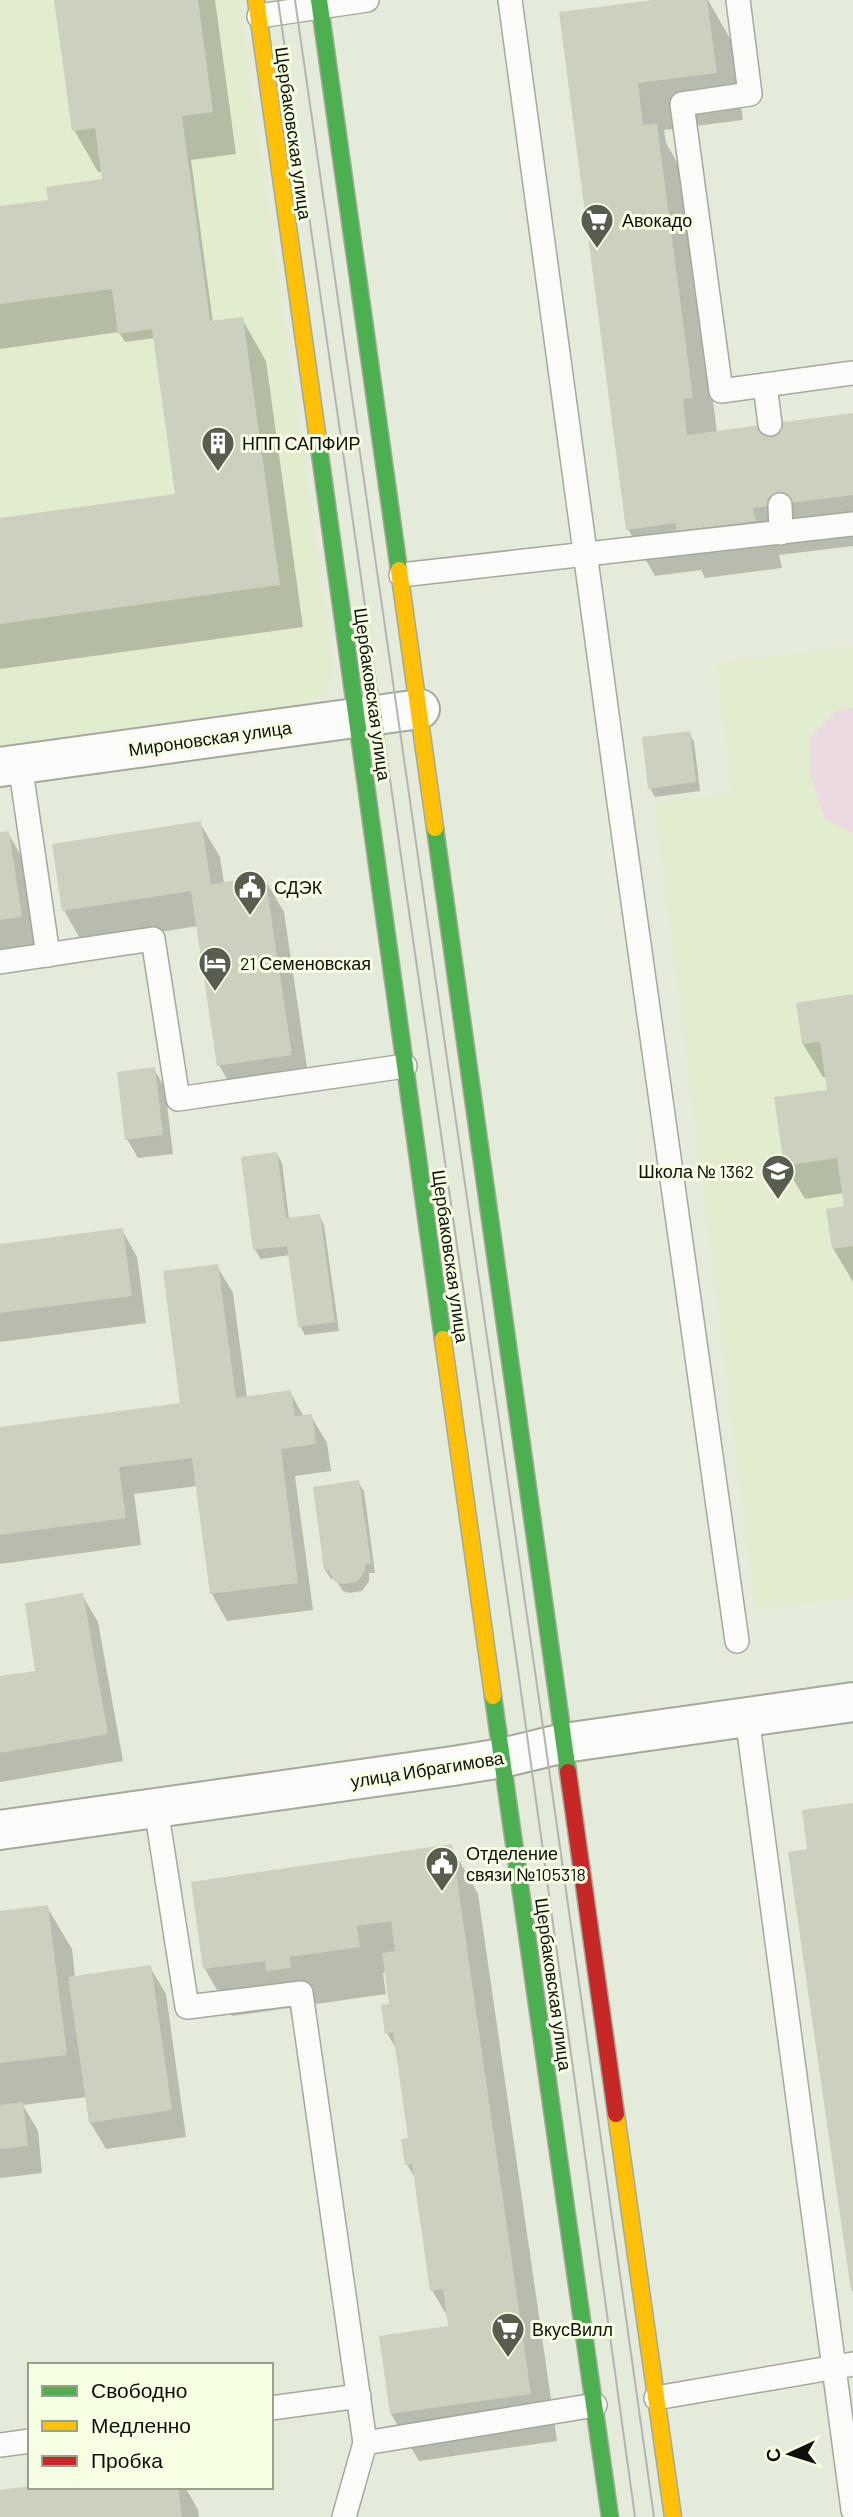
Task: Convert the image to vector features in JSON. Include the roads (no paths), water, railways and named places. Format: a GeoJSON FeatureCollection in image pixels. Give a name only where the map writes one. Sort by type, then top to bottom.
{"type":"FeatureCollection","features":[{"type":"Feature","properties":{"kind":"main road"},"geometry":{"type":"LineString","coordinates":[[320,4],[673,2517]]}},
{"type":"Feature","properties":{"kind":"main road","name":"Щербаковская улица"},"geometry":{"type":"LineString","coordinates":[[258,8],[610,2517]]}},
{"type":"Feature","properties":{"kind":"street","name":"Мироновская улица"},"geometry":{"type":"LineString","coordinates":[[10,765],[420,709]]}},
{"type":"Feature","properties":{"kind":"street","name":"улица Ибрагимова"},"geometry":{"type":"LineString","coordinates":[[0,1830],[502,1758],[564,1743],[853,1702]]}},
{"type":"Feature","properties":{"kind":"lane"},"geometry":{"type":"LineString","coordinates":[[258,8],[367,0]]}},
{"type":"Feature","properties":{"kind":"lane"},"geometry":{"type":"LineString","coordinates":[[510,0],[737,1642]]}},
{"type":"Feature","properties":{"kind":"lane"},"geometry":{"type":"LineString","coordinates":[[738,0],[750,94],[682,104],[721,391],[853,373]]}},
{"type":"Feature","properties":{"kind":"lane"},"geometry":{"type":"LineString","coordinates":[[765,385],[770,424]]}},
{"type":"Feature","properties":{"kind":"lane"},"geometry":{"type":"LineString","coordinates":[[780,505],[781,533]]}},
{"type":"Feature","properties":{"kind":"lane"},"geometry":{"type":"LineString","coordinates":[[401,575],[853,524]]}},
{"type":"Feature","properties":{"kind":"lane"},"geometry":{"type":"LineString","coordinates":[[10,765],[48,955]]}},
{"type":"Feature","properties":{"kind":"lane"},"geometry":{"type":"LineString","coordinates":[[0,962],[153,939],[178,1099],[405,1066]]}},
{"type":"Feature","properties":{"kind":"lane"},"geometry":{"type":"LineString","coordinates":[[747,1717],[844,2365],[853,2510]]}},
{"type":"Feature","properties":{"kind":"lane"},"geometry":{"type":"LineString","coordinates":[[156,1808],[187,2007],[301,1993],[365,2443],[344,2517]]}},
{"type":"Feature","properties":{"kind":"lane"},"geometry":{"type":"LineString","coordinates":[[656,2398],[844,2365]]}},
{"type":"Feature","properties":{"kind":"lane"},"geometry":{"type":"LineString","coordinates":[[273,2408],[359,2396]]}},
{"type":"Feature","properties":{"kind":"lane"},"geometry":{"type":"LineString","coordinates":[[365,2443],[595,2405]]}},
{"type":"Feature","properties":{"kind":"lane"},"geometry":{"type":"LineString","coordinates":[[0,2445],[28,2441]]}},
{"type":"Feature","properties":{"kind":"tram line"},"geometry":{"type":"LineString","coordinates":[[278,0],[518,1670],[635,2517]]}},
{"type":"Feature","properties":{"kind":"tram line"},"geometry":{"type":"LineString","coordinates":[[295,0],[654,2517]]}},
{"type":"Feature","properties":{"kind":"place","name":"Авокадо"},"geometry":{"type":"Point","coordinates":[597,250]}},
{"type":"Feature","properties":{"kind":"place","name":"НПП САПФИР"},"geometry":{"type":"Point","coordinates":[218,473]}},
{"type":"Feature","properties":{"kind":"place","name":"СДЭК"},"geometry":{"type":"Point","coordinates":[250,917]}},
{"type":"Feature","properties":{"kind":"place","name":"21 Семеновская"},"geometry":{"type":"Point","coordinates":[215,993]}},
{"type":"Feature","properties":{"kind":"place","name":"Школа № 1362"},"geometry":{"type":"Point","coordinates":[778,1201]}},
{"type":"Feature","properties":{"kind":"place","name":"Отделение связи №105318"},"geometry":{"type":"Point","coordinates":[442,1893]}},
{"type":"Feature","properties":{"kind":"place","name":"ВкусВилл"},"geometry":{"type":"Point","coordinates":[508,2359]}}]}
